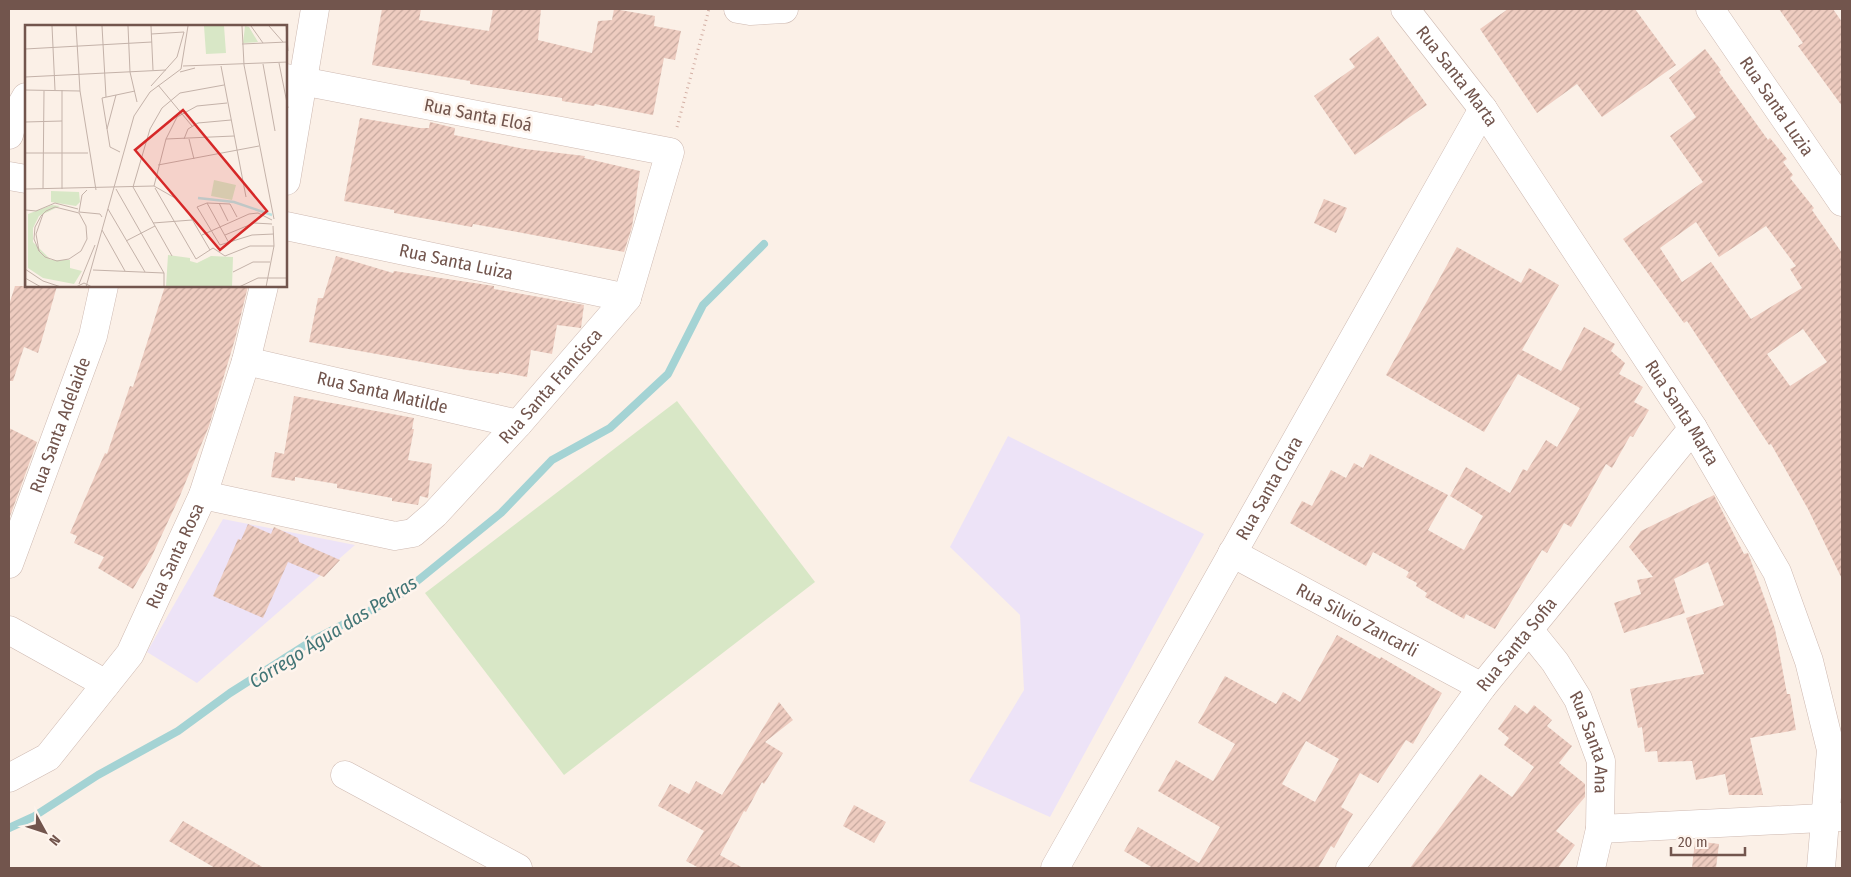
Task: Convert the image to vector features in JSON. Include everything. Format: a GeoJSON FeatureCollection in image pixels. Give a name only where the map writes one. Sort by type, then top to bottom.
{"type":"FeatureCollection","features":[{"type":"Feature","properties":{"kind":"street"},"geometry":{"type":"LineString","coordinates":[[288,158],[295,79],[315,9]]}},
{"type":"Feature","properties":{"kind":"street"},"geometry":{"type":"LineString","coordinates":[[738,9],[750,11],[784,9]]}},
{"type":"Feature","properties":{"kind":"street","name":"Rua Santa Marta"},"geometry":{"type":"LineString","coordinates":[[1405,9],[1483,109],[1693,428],[1777,572],[1810,660],[1831,750],[1834,817],[1821,868]]}},
{"type":"Feature","properties":{"kind":"street","name":"Rua Santa Luzia"},"geometry":{"type":"LineString","coordinates":[[1710,9],[1842,202]]}},
{"type":"Feature","properties":{"kind":"street","name":"Rua Santa Eloá"},"geometry":{"type":"LineString","coordinates":[[295,79],[670,152]]}},
{"type":"Feature","properties":{"kind":"street"},"geometry":{"type":"LineString","coordinates":[[9,135],[13,120],[25,99]]}},
{"type":"Feature","properties":{"kind":"street","name":"Rua Santa Clara"},"geometry":{"type":"LineString","coordinates":[[1055,868],[1483,109]]}},
{"type":"Feature","properties":{"kind":"street","name":"Rua Santa Francisca"},"geometry":{"type":"LineString","coordinates":[[203,495],[395,536],[413,533],[435,514],[518,424],[627,298],[670,152]]}},
{"type":"Feature","properties":{"kind":"street"},"geometry":{"type":"LineString","coordinates":[[9,176],[25,179]]}},
{"type":"Feature","properties":{"kind":"street","name":"Rua Santa Luiza"},"geometry":{"type":"LineString","coordinates":[[288,226],[627,298]]}},
{"type":"Feature","properties":{"kind":"street","name":"Rua Santa Adelaide"},"geometry":{"type":"LineString","coordinates":[[9,564],[93,336],[104,288]]}},
{"type":"Feature","properties":{"kind":"street","name":"Rua Santa Rosa"},"geometry":{"type":"LineString","coordinates":[[9,778],[48,757],[130,654],[203,495],[246,361],[264,288]]}},
{"type":"Feature","properties":{"kind":"street","name":"Rua Santa Matilde"},"geometry":{"type":"LineString","coordinates":[[246,361],[518,424]]}},
{"type":"Feature","properties":{"kind":"street","name":"Rua Santa Sofia"},"geometry":{"type":"LineString","coordinates":[[1350,868],[1482,687],[1693,428]]}},
{"type":"Feature","properties":{"kind":"street","name":"Rua Silvio Zancarli"},"geometry":{"type":"LineString","coordinates":[[1232,553],[1482,687]]}},
{"type":"Feature","properties":{"kind":"street"},"geometry":{"type":"LineString","coordinates":[[9,630],[106,684]]}},
{"type":"Feature","properties":{"kind":"street","name":"Rua Santa Ana"},"geometry":{"type":"LineString","coordinates":[[1530,630],[1555,662],[1578,699],[1601,761],[1600,829],[1591,868]]}},
{"type":"Feature","properties":{"kind":"street"},"geometry":{"type":"LineString","coordinates":[[345,776],[518,868]]}},
{"type":"Feature","properties":{"kind":"street"},"geometry":{"type":"LineString","coordinates":[[1600,829],[1834,817]]}},
{"type":"Feature","properties":{"kind":"path"},"geometry":{"type":"LineString","coordinates":[[670,152],[710,9]]}},
{"type":"Feature","properties":{"kind":"shaded area"},"geometry":{"type":"Polygon","coordinates":[[[1008,436],[1204,534],[1050,817],[969,781],[1024,690],[1020,615],[950,547],[1008,436]]]}},
{"type":"Feature","properties":{"kind":"shaded area"},"geometry":{"type":"Polygon","coordinates":[[[223,519],[355,545],[197,683],[147,652],[223,519]]]}},
{"type":"Feature","properties":{"kind":"green space"},"geometry":{"type":"Polygon","coordinates":[[[677,401],[815,582],[564,775],[425,593],[677,401]]]}},
{"type":"Feature","properties":{"kind":"building"},"geometry":{"type":"Polygon","coordinates":[[[382,9],[421,9],[419,20],[489,31],[493,9],[541,9],[538,40],[592,53],[598,21],[612,20],[614,9],[655,16],[654,26],[681,31],[675,60],[664,58],[653,115],[595,104],[594,106],[562,101],[562,98],[470,84],[470,81],[372,65],[382,9]]]}},
{"type":"Feature","properties":{"kind":"building"},"geometry":{"type":"Polygon","coordinates":[[[1508,9],[1635,9],[1676,65],[1602,117],[1577,84],[1537,113],[1480,29],[1508,9]]]}},
{"type":"Feature","properties":{"kind":"building"},"geometry":{"type":"Polygon","coordinates":[[[1779,9],[1833,9],[1842,22],[1842,106],[1798,46],[1803,43],[1779,9]]]}},
{"type":"Feature","properties":{"kind":"building"},"geometry":{"type":"Polygon","coordinates":[[[1378,36],[1427,105],[1355,155],[1314,96],[1355,67],[1349,59],[1378,36]]]}},
{"type":"Feature","properties":{"kind":"building"},"geometry":{"type":"Polygon","coordinates":[[[1705,49],[1721,70],[1719,72],[1768,140],[1770,138],[1787,159],[1783,162],[1793,175],[1790,178],[1814,208],[1812,210],[1842,253],[1842,579],[1808,509],[1771,444],[1769,445],[1687,321],[1684,323],[1623,239],[1703,182],[1670,136],[1696,117],[1669,78],[1705,49]],[[1696,222],[1660,248],[1682,282],[1711,262],[1751,319],[1802,288],[1790,269],[1796,266],[1766,226],[1719,257],[1696,222]],[[1803,329],[1767,354],[1790,386],[1827,362],[1803,329]]]}},
{"type":"Feature","properties":{"kind":"building"},"geometry":{"type":"Polygon","coordinates":[[[360,118],[420,128],[429,128],[430,122],[455,128],[454,135],[525,149],[585,156],[584,158],[640,171],[632,227],[624,252],[473,224],[472,227],[394,213],[394,210],[344,201],[360,118]]]}},
{"type":"Feature","properties":{"kind":"building"},"geometry":{"type":"Polygon","coordinates":[[[1324,199],[1347,208],[1336,233],[1314,223],[1324,199]]]}},
{"type":"Feature","properties":{"kind":"building"},"geometry":{"type":"Polygon","coordinates":[[[1457,247],[1521,283],[1529,268],[1559,285],[1522,350],[1561,371],[1584,327],[1615,344],[1611,351],[1625,363],[1619,374],[1643,387],[1634,402],[1649,410],[1633,437],[1630,436],[1612,468],[1606,464],[1571,527],[1564,523],[1547,553],[1542,550],[1495,629],[1466,614],[1464,619],[1425,597],[1427,593],[1416,586],[1417,583],[1406,577],[1409,572],[1373,552],[1366,566],[1290,523],[1302,501],[1312,506],[1331,470],[1346,478],[1354,463],[1363,468],[1370,454],[1448,495],[1428,530],[1464,550],[1483,516],[1450,496],[1466,467],[1510,493],[1523,469],[1527,471],[1546,440],[1557,447],[1580,408],[1518,374],[1484,432],[1386,375],[1457,247]]]}},
{"type":"Feature","properties":{"kind":"building"},"geometry":{"type":"Polygon","coordinates":[[[336,256],[393,273],[394,271],[494,286],[494,289],[584,305],[581,328],[557,325],[552,354],[531,350],[527,377],[499,372],[499,374],[467,370],[309,342],[318,298],[323,298],[336,256]]]}},
{"type":"Feature","properties":{"kind":"building"},"geometry":{"type":"Polygon","coordinates":[[[15,286],[25,286],[25,288],[56,288],[38,353],[24,347],[13,381],[9,381],[9,305],[15,286]]]}},
{"type":"Feature","properties":{"kind":"building"},"geometry":{"type":"Polygon","coordinates":[[[164,288],[248,288],[235,339],[209,426],[179,498],[151,558],[133,589],[98,568],[104,557],[74,543],[77,536],[70,533],[105,453],[107,454],[130,386],[133,387],[164,288]]]}},
{"type":"Feature","properties":{"kind":"building"},"geometry":{"type":"Polygon","coordinates":[[[294,396],[414,418],[412,429],[414,429],[408,460],[432,464],[428,498],[420,496],[418,505],[392,501],[392,498],[337,488],[337,484],[295,477],[295,481],[271,477],[275,452],[284,454],[294,396]]]}},
{"type":"Feature","properties":{"kind":"building"},"geometry":{"type":"Polygon","coordinates":[[[9,428],[37,442],[9,519],[9,428]]]}},
{"type":"Feature","properties":{"kind":"building"},"geometry":{"type":"Polygon","coordinates":[[[1714,495],[1744,554],[1748,553],[1767,605],[1775,629],[1796,730],[1750,738],[1763,795],[1729,795],[1725,774],[1696,780],[1692,761],[1658,762],[1657,751],[1645,752],[1642,727],[1638,728],[1630,689],[1704,674],[1686,618],[1724,605],[1708,562],[1674,579],[1685,613],[1624,633],[1614,603],[1641,594],[1637,580],[1653,577],[1629,547],[1641,531],[1714,495]]]}},
{"type":"Feature","properties":{"kind":"building"},"geometry":{"type":"Polygon","coordinates":[[[248,524],[271,534],[274,527],[298,538],[299,542],[340,560],[324,577],[288,562],[263,618],[213,596],[238,539],[241,540],[248,524]]]}},
{"type":"Feature","properties":{"kind":"building"},"geometry":{"type":"Polygon","coordinates":[[[1337,635],[1380,659],[1381,657],[1442,693],[1413,744],[1406,740],[1378,783],[1360,773],[1341,807],[1353,814],[1334,848],[1331,846],[1318,868],[1153,868],[1124,851],[1138,827],[1199,863],[1220,827],[1158,791],[1176,760],[1213,781],[1235,744],[1198,723],[1225,676],[1276,704],[1283,692],[1300,702],[1337,635]],[[1306,741],[1282,784],[1315,802],[1339,759],[1306,741]]]}},
{"type":"Feature","properties":{"kind":"building"},"geometry":{"type":"Polygon","coordinates":[[[779,702],[793,720],[765,742],[783,753],[764,784],[762,782],[746,812],[744,811],[720,855],[743,868],[699,868],[686,861],[704,831],[658,806],[670,784],[689,794],[696,781],[722,795],[779,702]]]}},
{"type":"Feature","properties":{"kind":"building"},"geometry":{"type":"Polygon","coordinates":[[[1515,705],[1527,714],[1534,705],[1552,720],[1547,726],[1572,746],[1559,763],[1585,784],[1585,797],[1556,831],[1575,845],[1558,868],[1410,868],[1480,774],[1512,797],[1534,767],[1504,745],[1509,738],[1498,729],[1515,705]]]}},
{"type":"Feature","properties":{"kind":"building"},"geometry":{"type":"Polygon","coordinates":[[[854,805],[886,822],[874,843],[843,826],[854,805]]]}},
{"type":"Feature","properties":{"kind":"building"},"geometry":{"type":"Polygon","coordinates":[[[183,821],[264,868],[215,868],[169,841],[183,821]]]}},
{"type":"Feature","properties":{"kind":"building"},"geometry":{"type":"Polygon","coordinates":[[[1695,841],[1719,844],[1716,868],[1692,868],[1695,841]]]}},
{"type":"Feature","properties":{"kind":"waterway","name":"Córrego Água das Pedras"},"geometry":{"type":"LineString","coordinates":[[9,828],[33,817],[98,775],[178,731],[230,693],[315,639],[400,595],[501,513],[552,460],[610,428],[668,374],[703,305],[764,244]]}}]}
